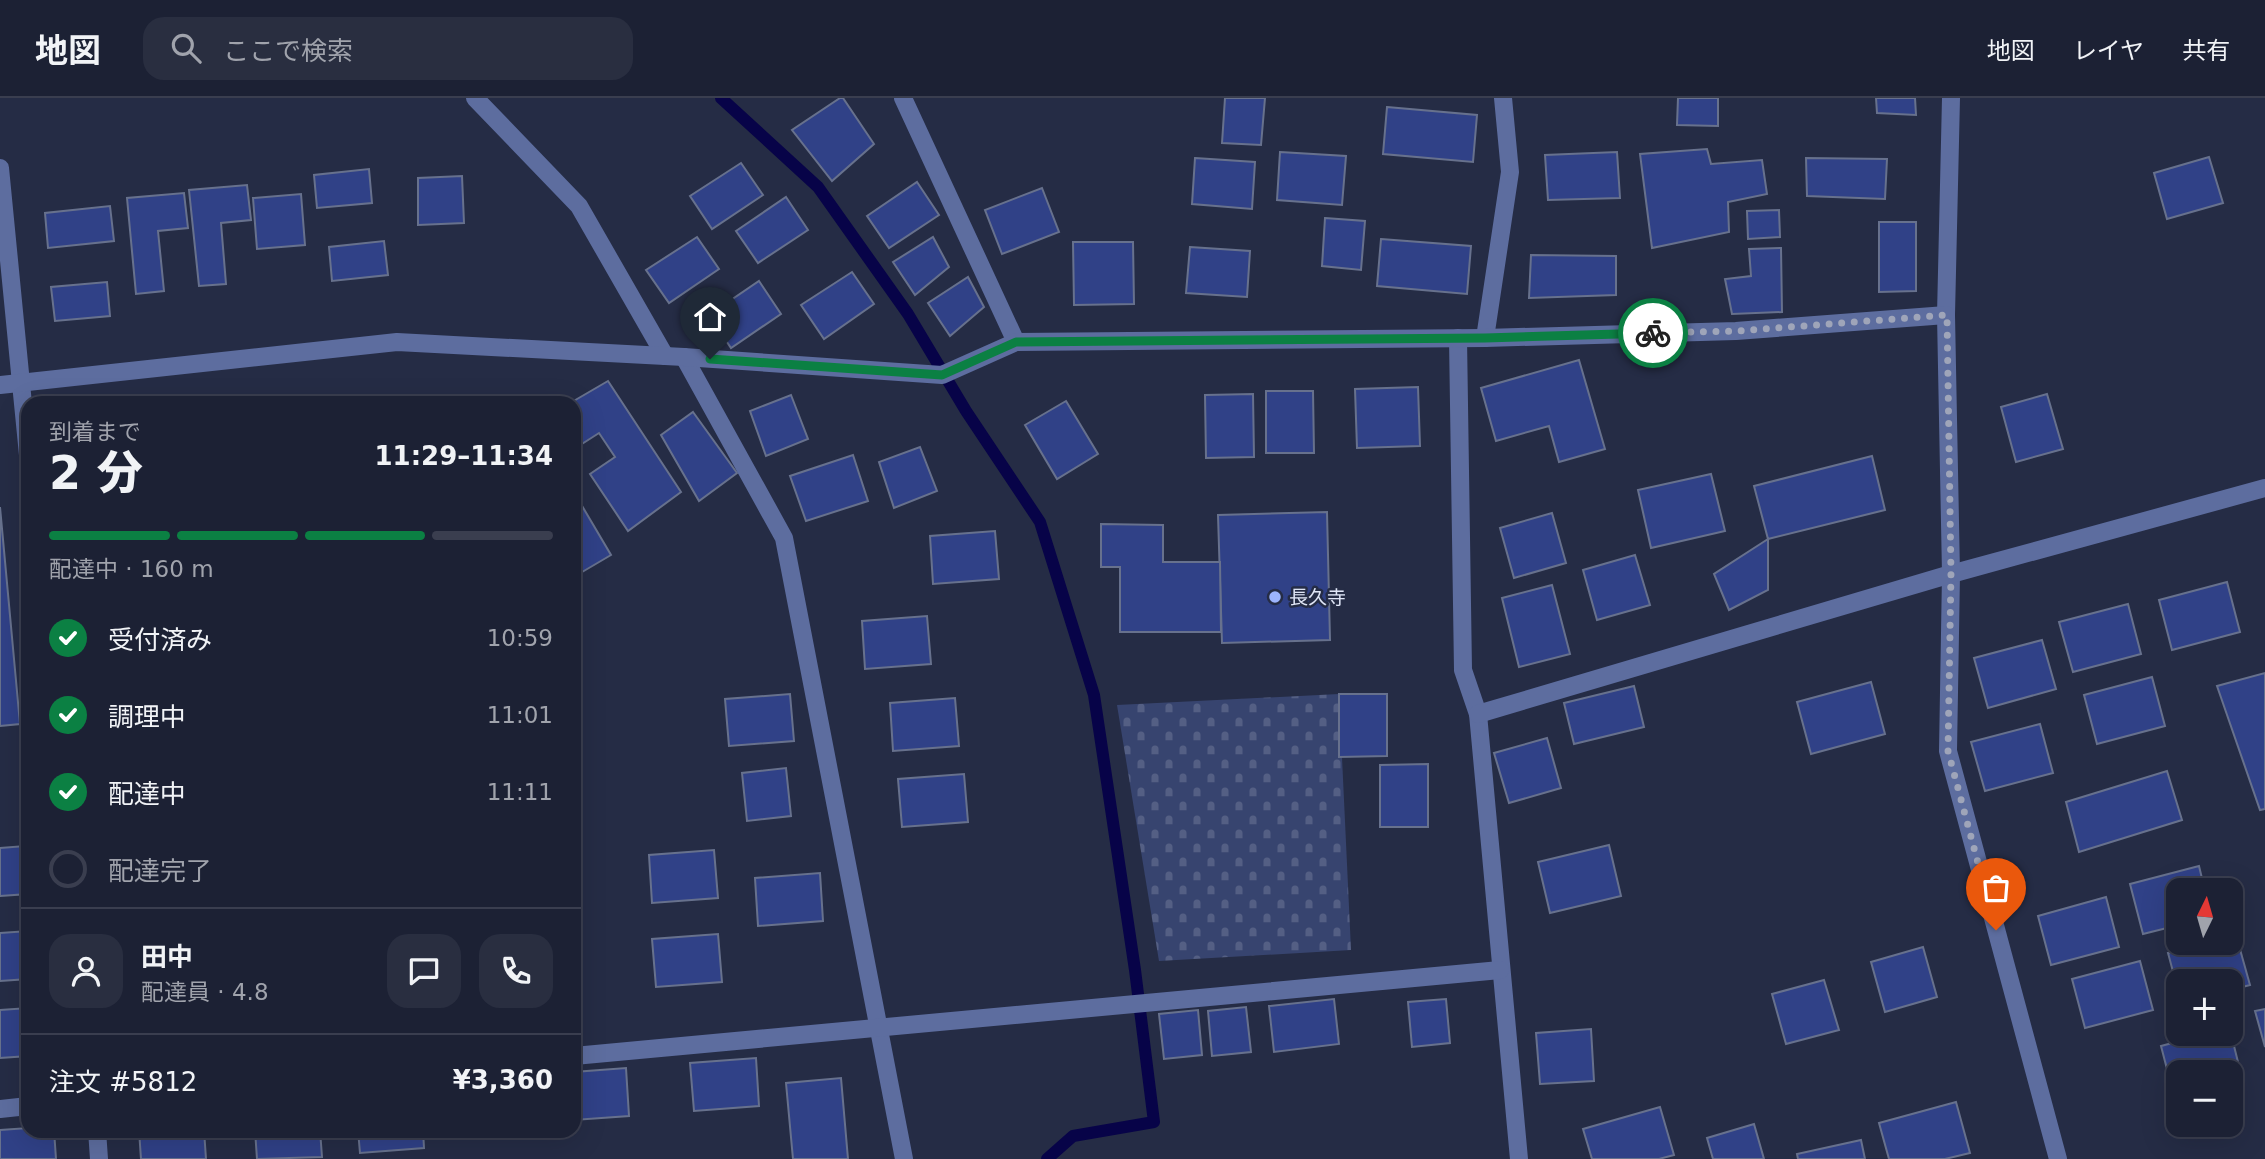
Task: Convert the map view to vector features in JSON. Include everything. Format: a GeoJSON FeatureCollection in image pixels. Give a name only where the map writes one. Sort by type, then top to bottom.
{"type":"FeatureCollection","features":[{"type":"Feature","properties":{"kind":"street"},"geometry":{"type":"LineString","coordinates":[[475,98],[579,206],[665,356]]}},
{"type":"Feature","properties":{"kind":"street"},"geometry":{"type":"LineString","coordinates":[[903,98],[1016,342]]}},
{"type":"Feature","properties":{"kind":"street"},"geometry":{"type":"LineString","coordinates":[[1485,338],[1510,172],[1503,98]]}},
{"type":"Feature","properties":{"kind":"street"},"geometry":{"type":"LineString","coordinates":[[1951,98],[1947,315],[1951,573],[1948,751],[2058,1159]]}},
{"type":"Feature","properties":{"kind":"street"},"geometry":{"type":"LineString","coordinates":[[0,168],[22,396]]}},
{"type":"Feature","properties":{"kind":"street"},"geometry":{"type":"LineString","coordinates":[[0,385],[397,342],[684,357],[942,375],[1016,342],[1485,338],[1737,331],[1947,315]]}},
{"type":"Feature","properties":{"kind":"street"},"geometry":{"type":"LineString","coordinates":[[1458,338],[1463,670],[1478,714],[1519,1159]]}},
{"type":"Feature","properties":{"kind":"street"},"geometry":{"type":"LineString","coordinates":[[684,357],[784,538],[904,1159]]}},
{"type":"Feature","properties":{"kind":"street"},"geometry":{"type":"LineString","coordinates":[[1478,714],[1951,573],[2265,488]]}},
{"type":"Feature","properties":{"kind":"street"},"geometry":{"type":"LineString","coordinates":[[581,1055],[1500,970]]}},
{"type":"Feature","properties":{"kind":"street"},"geometry":{"type":"LineString","coordinates":[[0,1109],[21,1107]]}},
{"type":"Feature","properties":{"kind":"street"},"geometry":{"type":"LineString","coordinates":[[98,1138],[99,1159]]}},
{"type":"Feature","properties":{"kind":"green space"},"geometry":{"type":"Polygon","coordinates":[[[1339,694],[1351,950],[1159,961],[1117,705],[1339,694]]]}},
{"type":"Feature","properties":{"kind":"building"},"geometry":{"type":"Polygon","coordinates":[[[843,98],[874,144],[832,181],[792,130],[843,98]]]}},
{"type":"Feature","properties":{"kind":"building"},"geometry":{"type":"Polygon","coordinates":[[[1225,98],[1265,98],[1261,145],[1222,143],[1225,98]]]}},
{"type":"Feature","properties":{"kind":"building"},"geometry":{"type":"Polygon","coordinates":[[[1678,98],[1718,98],[1718,126],[1677,125],[1678,98]]]}},
{"type":"Feature","properties":{"kind":"building"},"geometry":{"type":"Polygon","coordinates":[[[1876,98],[1915,98],[1916,115],[1877,113],[1876,98]]]}},
{"type":"Feature","properties":{"kind":"building"},"geometry":{"type":"Polygon","coordinates":[[[1387,107],[1477,115],[1473,162],[1383,154],[1387,107]]]}},
{"type":"Feature","properties":{"kind":"building"},"geometry":{"type":"Polygon","coordinates":[[[1707,149],[1711,164],[1762,160],[1767,194],[1728,202],[1729,232],[1652,248],[1640,154],[1707,149]]]}},
{"type":"Feature","properties":{"kind":"building"},"geometry":{"type":"Polygon","coordinates":[[[1280,152],[1346,156],[1342,205],[1277,200],[1280,152]]]}},
{"type":"Feature","properties":{"kind":"building"},"geometry":{"type":"Polygon","coordinates":[[[1617,152],[1620,198],[1548,200],[1545,155],[1617,152]]]}},
{"type":"Feature","properties":{"kind":"building"},"geometry":{"type":"Polygon","coordinates":[[[2209,157],[2223,203],[2167,219],[2154,173],[2209,157]]]}},
{"type":"Feature","properties":{"kind":"building"},"geometry":{"type":"Polygon","coordinates":[[[1195,158],[1255,162],[1252,209],[1192,204],[1195,158]]]}},
{"type":"Feature","properties":{"kind":"building"},"geometry":{"type":"Polygon","coordinates":[[[1806,158],[1887,159],[1885,199],[1807,196],[1806,158]]]}},
{"type":"Feature","properties":{"kind":"building"},"geometry":{"type":"Polygon","coordinates":[[[741,163],[763,195],[712,229],[690,196],[741,163]]]}},
{"type":"Feature","properties":{"kind":"building"},"geometry":{"type":"Polygon","coordinates":[[[369,169],[372,203],[317,208],[314,175],[369,169]]]}},
{"type":"Feature","properties":{"kind":"building"},"geometry":{"type":"Polygon","coordinates":[[[462,176],[464,223],[418,225],[418,178],[462,176]]]}},
{"type":"Feature","properties":{"kind":"building"},"geometry":{"type":"Polygon","coordinates":[[[917,182],[939,215],[889,248],[867,216],[917,182]]]}},
{"type":"Feature","properties":{"kind":"building"},"geometry":{"type":"Polygon","coordinates":[[[247,185],[251,220],[221,223],[226,284],[199,286],[189,190],[247,185]]]}},
{"type":"Feature","properties":{"kind":"building"},"geometry":{"type":"Polygon","coordinates":[[[1042,188],[1059,232],[1002,254],[985,210],[1042,188]]]}},
{"type":"Feature","properties":{"kind":"building"},"geometry":{"type":"Polygon","coordinates":[[[184,193],[188,228],[158,231],[164,291],[136,294],[127,198],[184,193]]]}},
{"type":"Feature","properties":{"kind":"building"},"geometry":{"type":"Polygon","coordinates":[[[301,194],[305,245],[257,249],[253,198],[301,194]]]}},
{"type":"Feature","properties":{"kind":"building"},"geometry":{"type":"Polygon","coordinates":[[[786,197],[808,230],[758,263],[736,231],[786,197]]]}},
{"type":"Feature","properties":{"kind":"building"},"geometry":{"type":"Polygon","coordinates":[[[110,206],[114,241],[48,248],[45,213],[110,206]]]}},
{"type":"Feature","properties":{"kind":"building"},"geometry":{"type":"Polygon","coordinates":[[[1779,210],[1780,237],[1748,239],[1747,211],[1779,210]]]}},
{"type":"Feature","properties":{"kind":"building"},"geometry":{"type":"Polygon","coordinates":[[[1325,218],[1365,221],[1361,270],[1322,266],[1325,218]]]}},
{"type":"Feature","properties":{"kind":"building"},"geometry":{"type":"Polygon","coordinates":[[[1879,222],[1916,222],[1916,291],[1879,292],[1879,222]]]}},
{"type":"Feature","properties":{"kind":"building"},"geometry":{"type":"Polygon","coordinates":[[[697,237],[719,269],[669,303],[646,270],[697,237]]]}},
{"type":"Feature","properties":{"kind":"building"},"geometry":{"type":"Polygon","coordinates":[[[933,237],[949,267],[915,295],[893,262],[933,237]]]}},
{"type":"Feature","properties":{"kind":"building"},"geometry":{"type":"Polygon","coordinates":[[[1381,239],[1471,246],[1467,294],[1377,286],[1381,239]]]}},
{"type":"Feature","properties":{"kind":"building"},"geometry":{"type":"Polygon","coordinates":[[[384,241],[388,275],[332,281],[329,247],[384,241]]]}},
{"type":"Feature","properties":{"kind":"building"},"geometry":{"type":"Polygon","coordinates":[[[1073,242],[1133,242],[1134,304],[1074,305],[1073,242]]]}},
{"type":"Feature","properties":{"kind":"building"},"geometry":{"type":"Polygon","coordinates":[[[1190,247],[1250,251],[1247,297],[1186,293],[1190,247]]]}},
{"type":"Feature","properties":{"kind":"building"},"geometry":{"type":"Polygon","coordinates":[[[1781,248],[1782,312],[1732,314],[1725,279],[1751,276],[1749,249],[1781,248]]]}},
{"type":"Feature","properties":{"kind":"building"},"geometry":{"type":"Polygon","coordinates":[[[1531,255],[1616,256],[1616,295],[1529,298],[1531,255]]]}},
{"type":"Feature","properties":{"kind":"building"},"geometry":{"type":"Polygon","coordinates":[[[852,272],[874,304],[824,339],[801,305],[852,272]]]}},
{"type":"Feature","properties":{"kind":"building"},"geometry":{"type":"Polygon","coordinates":[[[968,277],[984,307],[950,336],[928,303],[968,277]]]}},
{"type":"Feature","properties":{"kind":"building"},"geometry":{"type":"Polygon","coordinates":[[[759,281],[781,314],[731,348],[709,315],[759,281]]]}},
{"type":"Feature","properties":{"kind":"building"},"geometry":{"type":"Polygon","coordinates":[[[107,282],[110,316],[55,321],[51,287],[107,282]]]}},
{"type":"Feature","properties":{"kind":"building"},"geometry":{"type":"Polygon","coordinates":[[[1579,360],[1605,449],[1559,462],[1549,426],[1496,441],[1481,388],[1579,360]]]}},
{"type":"Feature","properties":{"kind":"building"},"geometry":{"type":"Polygon","coordinates":[[[608,381],[681,492],[628,531],[590,474],[615,457],[599,433],[581,445],[581,397],[608,381]]]}},
{"type":"Feature","properties":{"kind":"building"},"geometry":{"type":"Polygon","coordinates":[[[1418,387],[1420,446],[1357,448],[1355,389],[1418,387]]]}},
{"type":"Feature","properties":{"kind":"building"},"geometry":{"type":"Polygon","coordinates":[[[1266,391],[1313,391],[1314,453],[1266,453],[1266,391]]]}},
{"type":"Feature","properties":{"kind":"building"},"geometry":{"type":"Polygon","coordinates":[[[1253,394],[1254,457],[1206,458],[1205,395],[1253,394]]]}},
{"type":"Feature","properties":{"kind":"building"},"geometry":{"type":"Polygon","coordinates":[[[2047,394],[2063,449],[2016,462],[2001,407],[2047,394]]]}},
{"type":"Feature","properties":{"kind":"building"},"geometry":{"type":"Polygon","coordinates":[[[791,395],[808,439],[766,456],[750,411],[791,395]]]}},
{"type":"Feature","properties":{"kind":"building"},"geometry":{"type":"Polygon","coordinates":[[[1066,401],[1098,454],[1057,479],[1025,425],[1066,401]]]}},
{"type":"Feature","properties":{"kind":"building"},"geometry":{"type":"Polygon","coordinates":[[[693,412],[737,473],[699,501],[661,435],[693,412]]]}},
{"type":"Feature","properties":{"kind":"building"},"geometry":{"type":"Polygon","coordinates":[[[920,447],[937,491],[894,508],[879,462],[920,447]]]}},
{"type":"Feature","properties":{"kind":"building"},"geometry":{"type":"Polygon","coordinates":[[[853,455],[868,501],[806,521],[790,476],[853,455]]]}},
{"type":"Feature","properties":{"kind":"building"},"geometry":{"type":"Polygon","coordinates":[[[1872,456],[1885,510],[1768,539],[1754,486],[1872,456]]]}},
{"type":"Feature","properties":{"kind":"building"},"geometry":{"type":"Polygon","coordinates":[[[1711,474],[1725,531],[1651,548],[1638,490],[1711,474]]]}},
{"type":"Feature","properties":{"kind":"building"},"geometry":{"type":"Polygon","coordinates":[[[581,504],[611,555],[581,573],[581,504]]]}},
{"type":"Feature","properties":{"kind":"building"},"geometry":{"type":"Polygon","coordinates":[[[0,507],[20,724],[0,726],[0,507]]]}},
{"type":"Feature","properties":{"kind":"building","name":"長久寺"},"geometry":{"type":"Polygon","coordinates":[[[1327,512],[1330,640],[1222,643],[1218,515],[1327,512]]]}},
{"type":"Feature","properties":{"kind":"building"},"geometry":{"type":"Polygon","coordinates":[[[1552,513],[1566,563],[1514,578],[1500,528],[1552,513]]]}},
{"type":"Feature","properties":{"kind":"building"},"geometry":{"type":"Polygon","coordinates":[[[1101,524],[1163,525],[1163,562],[1220,562],[1221,632],[1120,632],[1120,567],[1101,567],[1101,524]]]}},
{"type":"Feature","properties":{"kind":"building"},"geometry":{"type":"Polygon","coordinates":[[[995,531],[999,579],[933,584],[930,536],[995,531]]]}},
{"type":"Feature","properties":{"kind":"building"},"geometry":{"type":"Polygon","coordinates":[[[1768,539],[1768,590],[1729,610],[1714,574],[1768,539]]]}},
{"type":"Feature","properties":{"kind":"building"},"geometry":{"type":"Polygon","coordinates":[[[1635,555],[1650,605],[1597,620],[1583,570],[1635,555]]]}},
{"type":"Feature","properties":{"kind":"building"},"geometry":{"type":"Polygon","coordinates":[[[2227,582],[2240,632],[2172,650],[2159,600],[2227,582]]]}},
{"type":"Feature","properties":{"kind":"building"},"geometry":{"type":"Polygon","coordinates":[[[1552,585],[1570,654],[1519,667],[1502,598],[1552,585]]]}},
{"type":"Feature","properties":{"kind":"building"},"geometry":{"type":"Polygon","coordinates":[[[2128,604],[2141,654],[2073,672],[2059,622],[2128,604]]]}},
{"type":"Feature","properties":{"kind":"building"},"geometry":{"type":"Polygon","coordinates":[[[927,616],[931,664],[865,669],[862,621],[927,616]]]}},
{"type":"Feature","properties":{"kind":"building"},"geometry":{"type":"Polygon","coordinates":[[[2042,640],[2056,689],[1988,708],[1974,658],[2042,640]]]}},
{"type":"Feature","properties":{"kind":"building"},"geometry":{"type":"Polygon","coordinates":[[[2265,673],[2265,809],[2260,810],[2217,686],[2265,673]]]}},
{"type":"Feature","properties":{"kind":"building"},"geometry":{"type":"Polygon","coordinates":[[[2152,677],[2165,726],[2097,744],[2084,695],[2152,677]]]}},
{"type":"Feature","properties":{"kind":"building"},"geometry":{"type":"Polygon","coordinates":[[[1871,682],[1885,734],[1811,754],[1797,702],[1871,682]]]}},
{"type":"Feature","properties":{"kind":"building"},"geometry":{"type":"Polygon","coordinates":[[[1634,686],[1644,727],[1574,744],[1564,703],[1634,686]]]}},
{"type":"Feature","properties":{"kind":"building"},"geometry":{"type":"Polygon","coordinates":[[[790,694],[794,741],[729,746],[725,699],[790,694]]]}},
{"type":"Feature","properties":{"kind":"building"},"geometry":{"type":"Polygon","coordinates":[[[1339,694],[1387,694],[1387,756],[1339,757],[1339,694]]]}},
{"type":"Feature","properties":{"kind":"building"},"geometry":{"type":"Polygon","coordinates":[[[955,698],[959,746],[893,751],[890,703],[955,698]]]}},
{"type":"Feature","properties":{"kind":"building"},"geometry":{"type":"Polygon","coordinates":[[[2040,724],[2053,773],[1985,791],[1971,742],[2040,724]]]}},
{"type":"Feature","properties":{"kind":"building"},"geometry":{"type":"Polygon","coordinates":[[[1547,738],[1561,788],[1509,803],[1494,753],[1547,738]]]}},
{"type":"Feature","properties":{"kind":"building"},"geometry":{"type":"Polygon","coordinates":[[[1428,764],[1428,827],[1380,827],[1380,765],[1428,764]]]}},
{"type":"Feature","properties":{"kind":"building"},"geometry":{"type":"Polygon","coordinates":[[[786,768],[791,816],[747,821],[742,773],[786,768]]]}},
{"type":"Feature","properties":{"kind":"building"},"geometry":{"type":"Polygon","coordinates":[[[2167,771],[2182,820],[2079,852],[2066,802],[2167,771]]]}},
{"type":"Feature","properties":{"kind":"building"},"geometry":{"type":"Polygon","coordinates":[[[964,774],[968,822],[902,827],[898,779],[964,774]]]}},
{"type":"Feature","properties":{"kind":"building"},"geometry":{"type":"Polygon","coordinates":[[[1609,845],[1621,896],[1550,913],[1538,862],[1609,845]]]}},
{"type":"Feature","properties":{"kind":"building"},"geometry":{"type":"Polygon","coordinates":[[[21,846],[21,894],[0,896],[0,848],[21,846]]]}},
{"type":"Feature","properties":{"kind":"building"},"geometry":{"type":"Polygon","coordinates":[[[714,850],[718,898],[652,903],[649,855],[714,850]]]}},
{"type":"Feature","properties":{"kind":"building"},"geometry":{"type":"Polygon","coordinates":[[[2199,866],[2202,878],[2166,878],[2166,928],[2143,934],[2130,884],[2199,866]]]}},
{"type":"Feature","properties":{"kind":"building"},"geometry":{"type":"Polygon","coordinates":[[[820,873],[823,921],[758,926],[755,878],[820,873]]]}},
{"type":"Feature","properties":{"kind":"building"},"geometry":{"type":"Polygon","coordinates":[[[2106,897],[2119,947],[2051,965],[2038,916],[2106,897]]]}},
{"type":"Feature","properties":{"kind":"building"},"geometry":{"type":"Polygon","coordinates":[[[21,932],[21,980],[0,981],[0,933],[21,932]]]}},
{"type":"Feature","properties":{"kind":"building"},"geometry":{"type":"Polygon","coordinates":[[[718,934],[722,982],[656,987],[652,939],[718,934]]]}},
{"type":"Feature","properties":{"kind":"building"},"geometry":{"type":"Polygon","coordinates":[[[1923,947],[1937,997],[1885,1012],[1871,962],[1923,947]]]}},
{"type":"Feature","properties":{"kind":"building"},"geometry":{"type":"Polygon","coordinates":[[[2169,956],[2242,956],[2250,985],[2243,987],[2243,969],[2172,969],[2169,956]]]}},
{"type":"Feature","properties":{"kind":"building"},"geometry":{"type":"Polygon","coordinates":[[[2140,961],[2153,1010],[2085,1028],[2072,979],[2140,961]]]}},
{"type":"Feature","properties":{"kind":"building"},"geometry":{"type":"Polygon","coordinates":[[[1824,980],[1839,1030],[1786,1044],[1772,994],[1824,980]]]}},
{"type":"Feature","properties":{"kind":"building"},"geometry":{"type":"Polygon","coordinates":[[[1334,999],[1339,1044],[1274,1052],[1269,1006],[1334,999]]]}},
{"type":"Feature","properties":{"kind":"building"},"geometry":{"type":"Polygon","coordinates":[[[1446,999],[1450,1043],[1412,1047],[1408,1002],[1446,999]]]}},
{"type":"Feature","properties":{"kind":"building"},"geometry":{"type":"Polygon","coordinates":[[[1246,1007],[1251,1052],[1212,1056],[1208,1011],[1246,1007]]]}},
{"type":"Feature","properties":{"kind":"building"},"geometry":{"type":"Polygon","coordinates":[[[21,1008],[21,1056],[0,1058],[0,1010],[21,1008]]]}},
{"type":"Feature","properties":{"kind":"building"},"geometry":{"type":"Polygon","coordinates":[[[2265,1009],[2265,1047],[2255,1011],[2265,1009]]]}},
{"type":"Feature","properties":{"kind":"building"},"geometry":{"type":"Polygon","coordinates":[[[1198,1010],[1202,1055],[1164,1059],[1159,1014],[1198,1010]]]}},
{"type":"Feature","properties":{"kind":"building"},"geometry":{"type":"Polygon","coordinates":[[[1591,1029],[1594,1081],[1540,1084],[1536,1033],[1591,1029]]]}},
{"type":"Feature","properties":{"kind":"building"},"geometry":{"type":"Polygon","coordinates":[[[2161,1046],[2234,1046],[2238,1060],[2166,1060],[2166,1065],[2161,1046]]]}},
{"type":"Feature","properties":{"kind":"building"},"geometry":{"type":"Polygon","coordinates":[[[756,1058],[759,1106],[694,1111],[690,1063],[756,1058]]]}},
{"type":"Feature","properties":{"kind":"building"},"geometry":{"type":"Polygon","coordinates":[[[626,1068],[629,1116],[581,1119],[581,1071],[626,1068]]]}},
{"type":"Feature","properties":{"kind":"building"},"geometry":{"type":"Polygon","coordinates":[[[841,1078],[848,1159],[793,1159],[786,1083],[841,1078]]]}},
{"type":"Feature","properties":{"kind":"building"},"geometry":{"type":"Polygon","coordinates":[[[1956,1102],[1970,1153],[1945,1159],[1889,1159],[1879,1123],[1956,1102]]]}},
{"type":"Feature","properties":{"kind":"building"},"geometry":{"type":"Polygon","coordinates":[[[1660,1107],[1674,1155],[1659,1159],[1592,1159],[1583,1129],[1660,1107]]]}},
{"type":"Feature","properties":{"kind":"building"},"geometry":{"type":"Polygon","coordinates":[[[1754,1124],[1764,1159],[1713,1159],[1707,1138],[1754,1124]]]}},
{"type":"Feature","properties":{"kind":"building"},"geometry":{"type":"Polygon","coordinates":[[[21,1128],[21,1138],[55,1138],[56,1159],[0,1159],[0,1130],[21,1128]]]}},
{"type":"Feature","properties":{"kind":"building"},"geometry":{"type":"Polygon","coordinates":[[[140,1138],[205,1138],[206,1159],[141,1159],[140,1138]]]}},
{"type":"Feature","properties":{"kind":"building"},"geometry":{"type":"Polygon","coordinates":[[[256,1138],[321,1138],[322,1157],[257,1159],[256,1138]]]}},
{"type":"Feature","properties":{"kind":"building"},"geometry":{"type":"Polygon","coordinates":[[[359,1138],[423,1138],[424,1148],[360,1153],[359,1138]]]}},
{"type":"Feature","properties":{"kind":"building"},"geometry":{"type":"Polygon","coordinates":[[[1861,1140],[1865,1159],[1798,1159],[1797,1154],[1861,1140]]]}},
{"type":"Feature","properties":{"kind":"waterway"},"geometry":{"type":"LineString","coordinates":[[721,98],[818,187],[908,314],[966,411],[1040,522],[1094,695],[1135,970],[1154,1122],[1073,1136],[1047,1159]]}},
{"type":"Feature","properties":{"kind":"way so far"},"geometry":{"type":"LineString","coordinates":[[1653,333],[1737,331],[1947,315],[1951,573],[1948,751],[1996,930]]}},
{"type":"Feature","properties":{"kind":"place","name":"長久寺"},"geometry":{"type":"Point","coordinates":[1275,597]}},
{"type":"Feature","properties":{"kind":"route"},"geometry":{"type":"LineString","coordinates":[[710,359],[942,375],[1016,342],[1485,338],[1653,333]]}}]}
